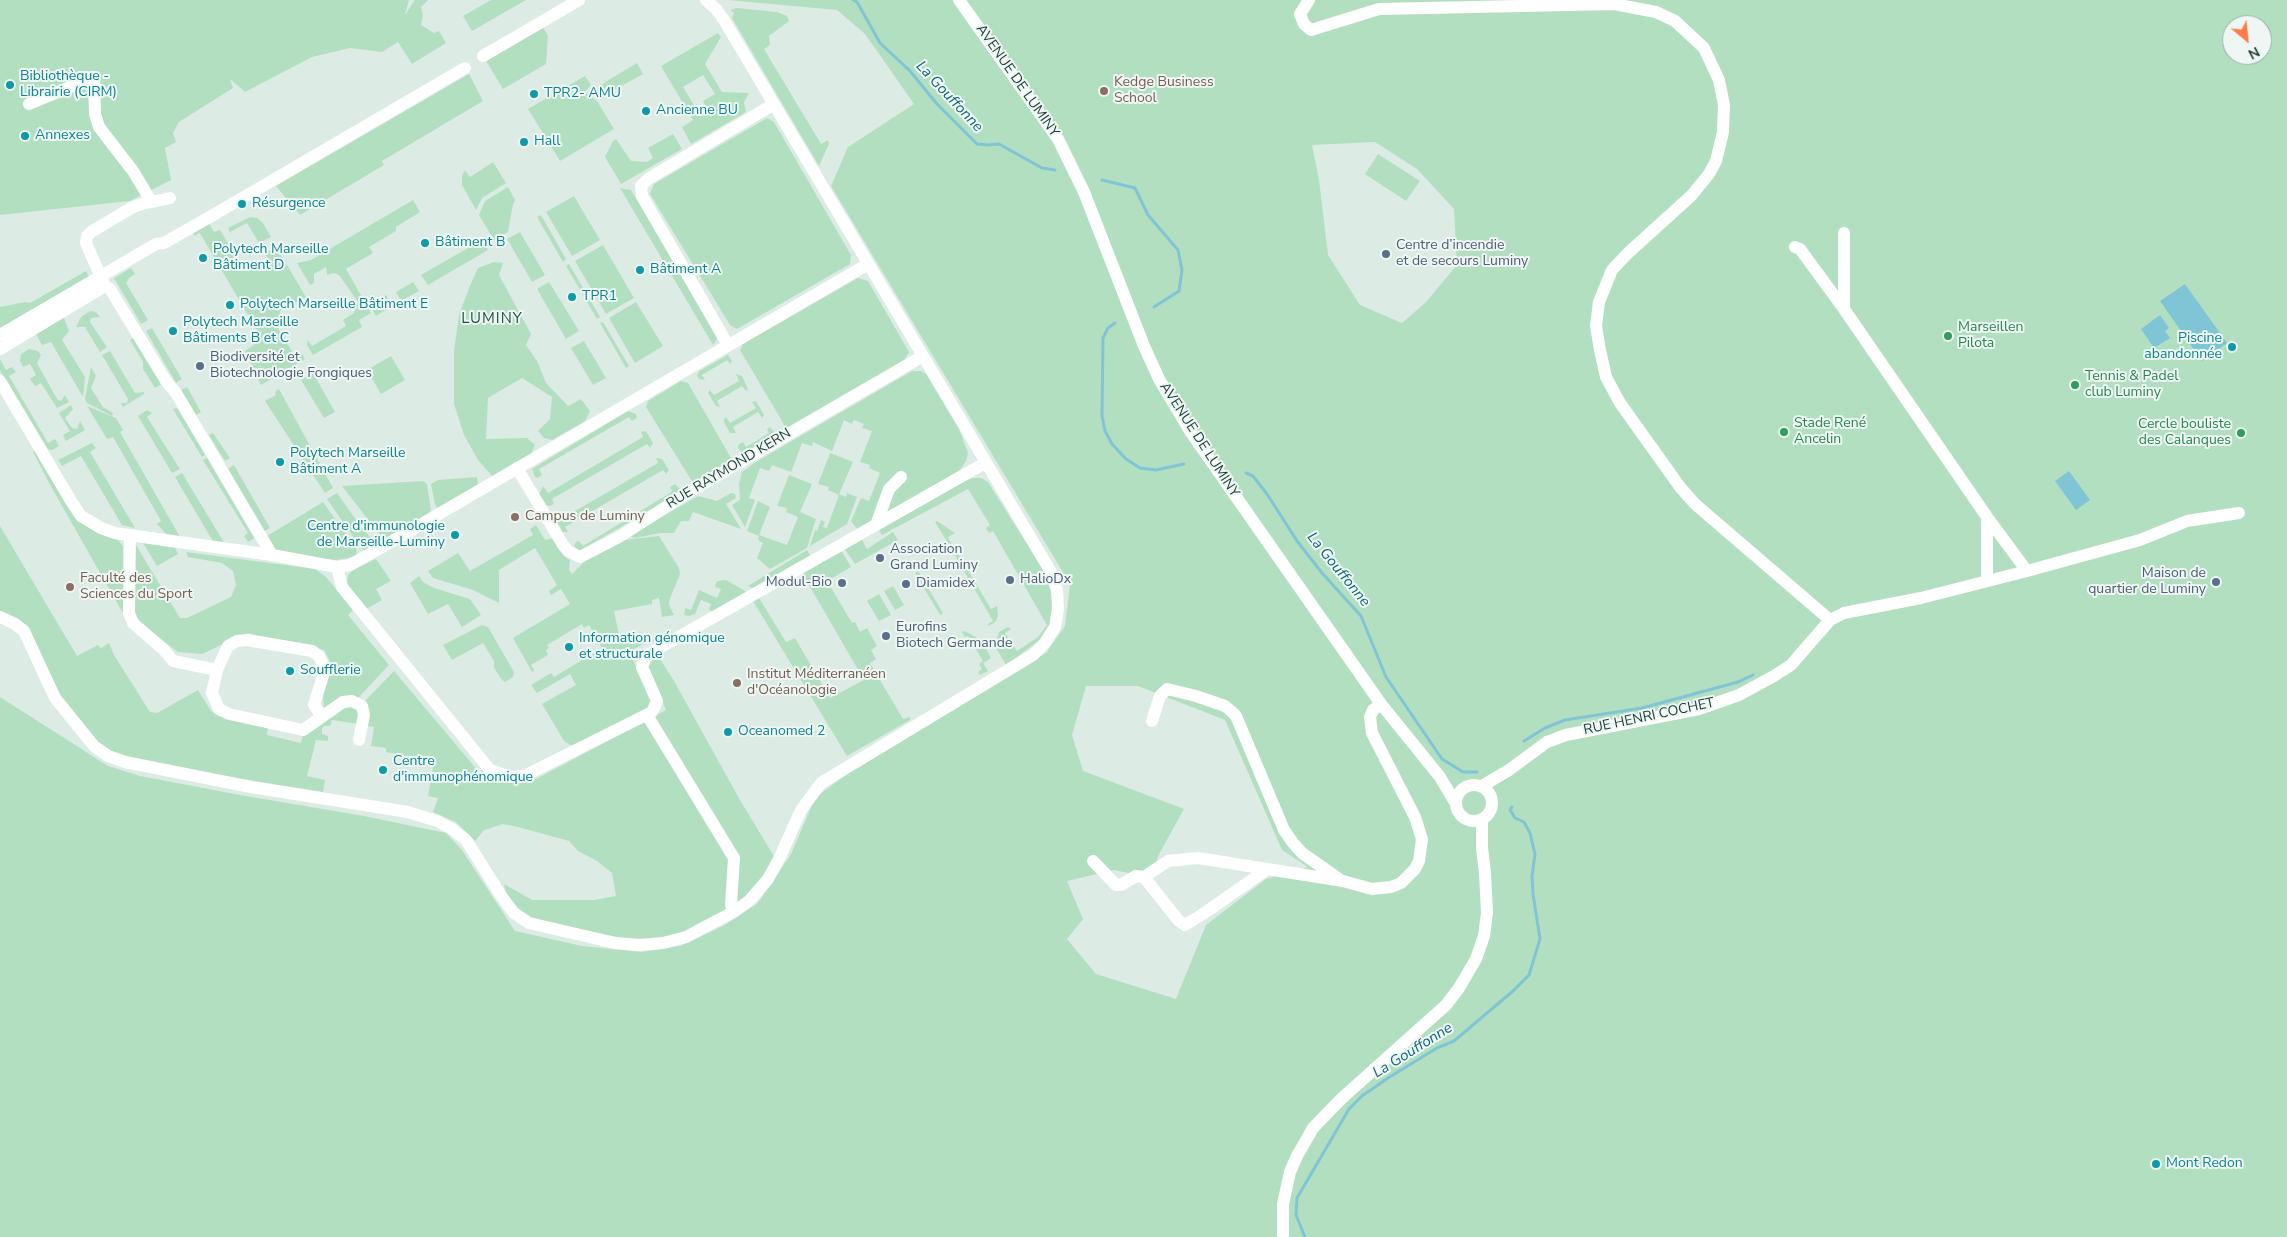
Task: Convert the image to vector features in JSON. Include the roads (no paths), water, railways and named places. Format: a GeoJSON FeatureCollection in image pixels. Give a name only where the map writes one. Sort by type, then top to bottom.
{"type":"FeatureCollection","features":[{"type":"Feature","properties":{"kind":"street"},"geometry":{"type":"LineString","coordinates":[[483,56],[579,0]]}},
{"type":"Feature","properties":{"kind":"street"},"geometry":{"type":"LineString","coordinates":[[0,617],[15,624],[24,631],[56,698],[94,746],[108,756],[125,762],[251,787],[408,812],[438,821],[466,840],[514,913],[529,923],[615,943],[639,945],[663,943],[686,937],[735,912],[750,900],[768,879],[801,810],[821,783],[1019,664],[1044,644],[1055,627],[1058,609],[1057,590],[1051,572],[774,104],[716,9],[706,0]]}},
{"type":"Feature","properties":{"kind":"street","name":"AVENUE DE LUMINY"},"geometry":{"type":"LineString","coordinates":[[959,0],[1047,121],[1068,158],[1084,192],[1144,346],[1170,399],[1190,431],[1381,704],[1440,778],[1456,804]]}},
{"type":"Feature","properties":{"kind":"street"},"geometry":{"type":"LineString","coordinates":[[1309,0],[1301,9],[1300,14],[1304,24],[1311,30],[1376,5],[1614,4],[1656,12],[1675,21],[1704,48],[1719,80],[1724,105],[1723,132],[1716,161],[1709,174],[1691,196],[1634,247],[1612,270],[1599,302],[1596,326],[1600,350],[1606,377],[1620,403],[1680,487],[1695,504],[1830,620],[1844,613],[1922,598],[2140,540],[2187,521],[2239,513]]}},
{"type":"Feature","properties":{"kind":"street"},"geometry":{"type":"LineString","coordinates":[[0,349],[156,244],[164,243],[466,68]]}},
{"type":"Feature","properties":{"kind":"street"},"geometry":{"type":"LineString","coordinates":[[29,104],[94,77],[95,114],[99,127],[133,170],[151,201]]}},
{"type":"Feature","properties":{"kind":"street"},"geometry":{"type":"LineString","coordinates":[[728,345],[642,196],[641,186],[648,179],[774,104]]}},
{"type":"Feature","properties":{"kind":"street"},"geometry":{"type":"LineString","coordinates":[[170,198],[151,201],[133,208],[87,236],[86,242],[103,281],[110,289],[166,381],[176,393],[272,555]]}},
{"type":"Feature","properties":{"kind":"street"},"geometry":{"type":"LineString","coordinates":[[1844,233],[1844,309]]}},
{"type":"Feature","properties":{"kind":"street"},"geometry":{"type":"LineString","coordinates":[[1795,247],[1800,249],[1844,309],[1987,517],[2027,571]]}},
{"type":"Feature","properties":{"kind":"street"},"geometry":{"type":"LineString","coordinates":[[0,381],[46,461],[81,516],[101,528],[130,535],[272,555],[337,567],[350,565],[868,264]]}},
{"type":"Feature","properties":{"kind":"street"},"geometry":{"type":"LineString","coordinates":[[0,334],[103,281]]}},
{"type":"Feature","properties":{"kind":"street","name":"RUE RAYMOND KERN"},"geometry":{"type":"LineString","coordinates":[[517,468],[563,545],[568,551],[580,557],[618,537],[689,492],[923,356]]}},
{"type":"Feature","properties":{"kind":"street"},"geometry":{"type":"LineString","coordinates":[[337,567],[342,587],[490,770],[511,777],[524,776],[536,772],[647,715],[656,707],[657,701],[642,668],[647,655],[985,463]]}},
{"type":"Feature","properties":{"kind":"street"},"geometry":{"type":"LineString","coordinates":[[876,525],[888,489],[902,477]]}},
{"type":"Feature","properties":{"kind":"street"},"geometry":{"type":"LineString","coordinates":[[1987,517],[1987,580]]}},
{"type":"Feature","properties":{"kind":"street"},"geometry":{"type":"LineString","coordinates":[[130,535],[129,613],[133,623],[173,660],[216,670]]}},
{"type":"Feature","properties":{"kind":"street","name":"RUE HENRI COCHET"},"geometry":{"type":"LineString","coordinates":[[1482,786],[1509,770],[1547,742],[1566,735],[1699,710],[1739,695],[1791,665],[1830,620]]}},
{"type":"Feature","properties":{"kind":"street"},"geometry":{"type":"LineString","coordinates":[[322,717],[314,705],[325,669],[319,656],[312,651],[247,640],[237,641],[228,646],[216,670],[212,693],[219,709],[229,714],[303,730],[322,717],[343,702],[357,702],[362,706],[364,714],[359,740]]}},
{"type":"Feature","properties":{"kind":"street"},"geometry":{"type":"LineString","coordinates":[[1152,721],[1160,696],[1167,689],[1196,696],[1225,706],[1231,711],[1236,716],[1284,830],[1292,843],[1302,853],[1343,881]]}},
{"type":"Feature","properties":{"kind":"street"},"geometry":{"type":"LineString","coordinates":[[1094,861],[1116,885],[1121,885],[1136,876],[1144,876],[1168,861],[1183,858],[1198,858],[1343,881],[1372,889],[1391,887],[1401,883],[1415,869],[1422,850],[1422,839],[1417,822],[1370,725],[1370,717],[1373,710],[1381,704]]}},
{"type":"Feature","properties":{"kind":"street"},"geometry":{"type":"LineString","coordinates":[[647,715],[734,858],[731,905],[735,912]]}},
{"type":"Feature","properties":{"kind":"street","name":"RUE HENRI COCHET"},"geometry":{"type":"LineString","coordinates":[[1492,797],[1509,770]]}},
{"type":"Feature","properties":{"kind":"street","name":"AVENUE DE LUMINY"},"geometry":{"type":"LineString","coordinates":[[1440,778],[1464,788]]}},
{"type":"Feature","properties":{"kind":"street"},"geometry":{"type":"LineString","coordinates":[[1283,1237],[1283,1204],[1288,1180],[1297,1156],[1313,1128],[1341,1099],[1446,1005],[1460,988],[1476,959],[1484,936],[1487,913],[1482,848],[1482,820],[1491,810],[1492,797],[1482,786],[1472,785],[1464,788],[1458,795],[1456,804],[1458,812],[1469,821],[1482,848]]}},
{"type":"Feature","properties":{"kind":"street"},"geometry":{"type":"LineString","coordinates":[[1469,821],[1482,820]]}},
{"type":"Feature","properties":{"kind":"street"},"geometry":{"type":"LineString","coordinates":[[1144,876],[1178,920],[1185,925],[1266,870]]}},
{"type":"Feature","properties":{"kind":"water"},"geometry":{"type":"Polygon","coordinates":[[[2185,284],[2227,343],[2202,361],[2160,301],[2185,284]]]}},
{"type":"Feature","properties":{"kind":"water"},"geometry":{"type":"Polygon","coordinates":[[[2160,315],[2169,328],[2165,331],[2170,338],[2154,348],[2141,329],[2160,315]]]}},
{"type":"Feature","properties":{"kind":"water"},"geometry":{"type":"Polygon","coordinates":[[[2069,471],[2090,500],[2076,510],[2055,481],[2069,471]]]}},
{"type":"Feature","properties":{"kind":"waterway","name":"La Gouffonne"},"geometry":{"type":"LineString","coordinates":[[853,0],[857,2],[880,43],[910,71],[937,104],[977,144],[999,144],[1042,168],[1055,170]]}},
{"type":"Feature","properties":{"kind":"waterway","name":"La Gouffonne"},"geometry":{"type":"LineString","coordinates":[[1102,180],[1135,188],[1148,215],[1178,250],[1182,270],[1179,291],[1154,307]]}},
{"type":"Feature","properties":{"kind":"waterway","name":"La Gouffonne"},"geometry":{"type":"LineString","coordinates":[[1115,323],[1108,328],[1103,338],[1102,416],[1105,431],[1112,444],[1126,459],[1140,468],[1156,470],[1184,464]]}},
{"type":"Feature","properties":{"kind":"waterway","name":"La Gouffonne"},"geometry":{"type":"LineString","coordinates":[[1246,473],[1253,476],[1267,494],[1297,541],[1322,573],[1361,616],[1386,677],[1442,759],[1463,772],[1477,772]]}},
{"type":"Feature","properties":{"kind":"waterway"},"geometry":{"type":"LineString","coordinates":[[1524,741],[1545,728],[1565,720],[1642,708],[1738,682],[1753,675]]}},
{"type":"Feature","properties":{"kind":"waterway","name":"La Gouffonne"},"geometry":{"type":"LineString","coordinates":[[1305,1237],[1296,1215],[1297,1198],[1349,1109],[1362,1096],[1388,1078],[1437,1048],[1454,1041],[1529,975],[1540,939],[1533,894],[1532,877],[1535,854],[1530,833],[1524,822],[1515,818],[1510,810],[1512,807]]}},
{"type":"Feature","properties":{"kind":"place","name":"Bibliothèque - Librairie (CIRM)"},"geometry":{"type":"Point","coordinates":[10,85]}},
{"type":"Feature","properties":{"kind":"place","name":"Kedge Business School"},"geometry":{"type":"Point","coordinates":[1104,91]}},
{"type":"Feature","properties":{"kind":"place","name":"TPR2- AMU"},"geometry":{"type":"Point","coordinates":[534,94]}},
{"type":"Feature","properties":{"kind":"place","name":"Ancienne BU"},"geometry":{"type":"Point","coordinates":[646,111]}},
{"type":"Feature","properties":{"kind":"place","name":"Annexes"},"geometry":{"type":"Point","coordinates":[25,136]}},
{"type":"Feature","properties":{"kind":"place","name":"Hall"},"geometry":{"type":"Point","coordinates":[524,142]}},
{"type":"Feature","properties":{"kind":"place","name":"Résurgence"},"geometry":{"type":"Point","coordinates":[242,204]}},
{"type":"Feature","properties":{"kind":"place","name":"Bâtiment B"},"geometry":{"type":"Point","coordinates":[425,243]}},
{"type":"Feature","properties":{"kind":"place","name":"Centre d’incendie et de secours Luminy"},"geometry":{"type":"Point","coordinates":[1386,254]}},
{"type":"Feature","properties":{"kind":"place","name":"Polytech Marseille Bâtiment D"},"geometry":{"type":"Point","coordinates":[203,258]}},
{"type":"Feature","properties":{"kind":"place","name":"Bâtiment A"},"geometry":{"type":"Point","coordinates":[640,270]}},
{"type":"Feature","properties":{"kind":"place","name":"TPR1"},"geometry":{"type":"Point","coordinates":[572,297]}},
{"type":"Feature","properties":{"kind":"place","name":"Polytech Marseille Bâtiment E"},"geometry":{"type":"Point","coordinates":[230,305]}},
{"type":"Feature","properties":{"kind":"place","name":"Polytech Marseille Bâtiments B et C"},"geometry":{"type":"Point","coordinates":[173,331]}},
{"type":"Feature","properties":{"kind":"place","name":"Marseillen Pilota"},"geometry":{"type":"Point","coordinates":[1948,336]}},
{"type":"Feature","properties":{"kind":"place","name":"Piscine abandonnée"},"geometry":{"type":"Point","coordinates":[2232,347]}},
{"type":"Feature","properties":{"kind":"place","name":"Biodiversité et Biotechnologie Fongiques"},"geometry":{"type":"Point","coordinates":[200,366]}},
{"type":"Feature","properties":{"kind":"place","name":"Tennis & Padel club Luminy"},"geometry":{"type":"Point","coordinates":[2075,385]}},
{"type":"Feature","properties":{"kind":"place","name":"Stade René Ancelin"},"geometry":{"type":"Point","coordinates":[1784,432]}},
{"type":"Feature","properties":{"kind":"place","name":"Cercle bouliste des Calanques"},"geometry":{"type":"Point","coordinates":[2241,433]}},
{"type":"Feature","properties":{"kind":"place","name":"Polytech Marseille Bâtiment A"},"geometry":{"type":"Point","coordinates":[280,462]}},
{"type":"Feature","properties":{"kind":"place","name":"Campus de Luminy"},"geometry":{"type":"Point","coordinates":[515,517]}},
{"type":"Feature","properties":{"kind":"place","name":"Centre d'immunologie de Marseille-Luminy"},"geometry":{"type":"Point","coordinates":[455,535]}},
{"type":"Feature","properties":{"kind":"place","name":"Association Grand Luminy"},"geometry":{"type":"Point","coordinates":[880,558]}},
{"type":"Feature","properties":{"kind":"place","name":"HalioDx"},"geometry":{"type":"Point","coordinates":[1010,580]}},
{"type":"Feature","properties":{"kind":"place","name":"Maison de quartier de Luminy"},"geometry":{"type":"Point","coordinates":[2216,582]}},
{"type":"Feature","properties":{"kind":"place","name":"Modul-Bio"},"geometry":{"type":"Point","coordinates":[842,583]}},
{"type":"Feature","properties":{"kind":"place","name":"Diamidex"},"geometry":{"type":"Point","coordinates":[906,584]}},
{"type":"Feature","properties":{"kind":"place","name":"Faculté des Sciences du Sport"},"geometry":{"type":"Point","coordinates":[70,587]}},
{"type":"Feature","properties":{"kind":"place","name":"Eurofins Biotech Germande"},"geometry":{"type":"Point","coordinates":[886,636]}},
{"type":"Feature","properties":{"kind":"place","name":"Information génomique et structurale"},"geometry":{"type":"Point","coordinates":[569,647]}},
{"type":"Feature","properties":{"kind":"place","name":"Soufflerie"},"geometry":{"type":"Point","coordinates":[290,671]}},
{"type":"Feature","properties":{"kind":"place","name":"Institut Méditerranéen d'Océanologie"},"geometry":{"type":"Point","coordinates":[737,683]}},
{"type":"Feature","properties":{"kind":"place","name":"Oceanomed 2"},"geometry":{"type":"Point","coordinates":[728,732]}},
{"type":"Feature","properties":{"kind":"place","name":"Centre d'immunophénomique"},"geometry":{"type":"Point","coordinates":[383,770]}},
{"type":"Feature","properties":{"kind":"place","name":"Mont Redon"},"geometry":{"type":"Point","coordinates":[2156,1164]}},
{"type":"Feature","properties":{"kind":"district","name":"LUMINY"},"geometry":{"type":"Point","coordinates":[492,319]}}]}
